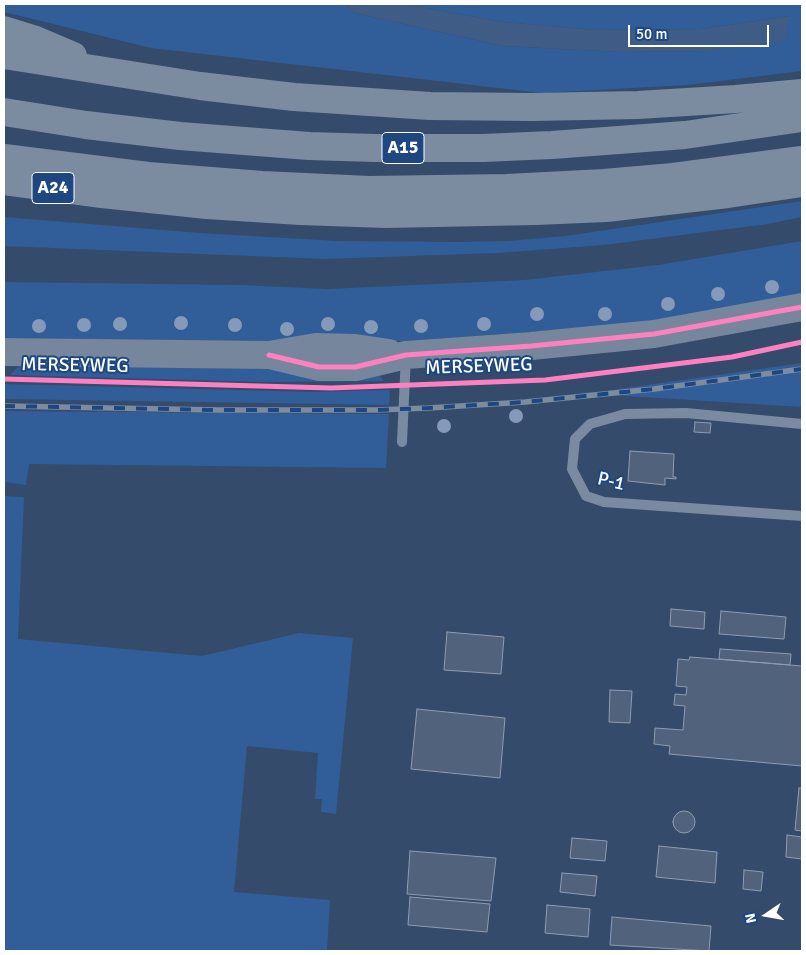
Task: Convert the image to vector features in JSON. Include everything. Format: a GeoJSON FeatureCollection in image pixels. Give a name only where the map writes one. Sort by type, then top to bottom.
{"type":"FeatureCollection","features":[{"type":"Feature","properties":{"kind":"highway","name":"A15"},"geometry":{"type":"LineString","coordinates":[[4,30],[33,39],[113,72]]}},
{"type":"Feature","properties":{"kind":"highway","name":"A15"},"geometry":{"type":"LineString","coordinates":[[4,55],[200,86],[294,97],[430,106],[638,105],[802,93]]}},
{"type":"Feature","properties":{"kind":"highway","name":"A15"},"geometry":{"type":"LineString","coordinates":[[4,112],[86,125],[180,136],[300,145],[385,148],[483,148],[552,145],[685,135],[802,118]]}},
{"type":"Feature","properties":{"kind":"highway","name":"A15"},"geometry":{"type":"LineString","coordinates":[[4,158],[148,176],[262,185],[369,190],[507,188],[604,183],[673,177],[802,160]]}},
{"type":"Feature","properties":{"kind":"highway","name":"A24"},"geometry":{"type":"LineString","coordinates":[[4,181],[102,194]]}},
{"type":"Feature","properties":{"kind":"highway"},"geometry":{"type":"LineString","coordinates":[[4,196],[102,194],[300,211],[386,214],[470,213],[606,208],[728,194],[802,183]]}},
{"type":"Feature","properties":{"kind":"street","name":"MERSEYWEG"},"geometry":{"type":"LineString","coordinates":[[4,352],[269,354],[316,347],[354,348],[406,355],[531,346],[654,334],[802,307]]}},
{"type":"Feature","properties":{"kind":"lane"},"geometry":{"type":"LineString","coordinates":[[402,442],[406,355]]}},
{"type":"Feature","properties":{"kind":"lane","name":"P-1"},"geometry":{"type":"LineString","coordinates":[[802,424],[686,413],[625,414],[590,424],[575,439],[572,469],[586,496],[604,502],[802,516]]}},
{"type":"Feature","properties":{"kind":"shaded area"},"geometry":{"type":"Polygon","coordinates":[[[4,4],[345,4],[355,13],[503,46],[621,52],[707,51],[789,16],[701,29],[595,30],[503,22],[409,4],[802,4],[802,71],[688,85],[542,93],[151,48],[4,12],[4,4]]]}},
{"type":"Feature","properties":{"kind":"shaded area"},"geometry":{"type":"Polygon","coordinates":[[[345,4],[409,4],[503,22],[595,30],[701,29],[789,16],[785,41],[707,51],[621,52],[503,46],[355,13],[345,4]]]}},
{"type":"Feature","properties":{"kind":"shaded area"},"geometry":{"type":"Polygon","coordinates":[[[802,201],[802,217],[768,224],[604,245],[497,253],[325,259],[4,246],[4,217],[200,233],[338,241],[460,242],[508,241],[565,236],[802,201]]]}},
{"type":"Feature","properties":{"kind":"shaded area"},"geometry":{"type":"Polygon","coordinates":[[[802,241],[802,298],[694,315],[597,327],[405,341],[297,343],[4,338],[4,282],[242,285],[327,289],[524,280],[658,265],[802,241]]]}},
{"type":"Feature","properties":{"kind":"shaded area"},"geometry":{"type":"Polygon","coordinates":[[[802,363],[802,407],[578,393],[598,392],[802,363]]]}},
{"type":"Feature","properties":{"kind":"shaded area"},"geometry":{"type":"Polygon","coordinates":[[[26,365],[186,365],[379,375],[384,381],[269,382],[10,375],[17,368],[26,365]]]}},
{"type":"Feature","properties":{"kind":"shaded area"},"geometry":{"type":"Polygon","coordinates":[[[4,384],[314,392],[389,390],[390,396],[389,405],[4,399],[4,384]]]}},
{"type":"Feature","properties":{"kind":"shaded area"},"geometry":{"type":"Polygon","coordinates":[[[4,411],[389,414],[386,468],[29,464],[26,485],[4,482],[4,411]]]}},
{"type":"Feature","properties":{"kind":"shaded area"},"geometry":{"type":"Polygon","coordinates":[[[4,496],[24,497],[18,639],[202,656],[299,633],[353,638],[336,814],[321,812],[322,799],[315,799],[318,753],[247,746],[234,892],[330,900],[327,951],[4,951],[4,496]]]}},
{"type":"Feature","properties":{"kind":"building"},"geometry":{"type":"Polygon","coordinates":[[[695,422],[711,423],[710,433],[694,432],[695,422]]]}},
{"type":"Feature","properties":{"kind":"building"},"geometry":{"type":"Polygon","coordinates":[[[630,451],[674,454],[673,477],[676,477],[676,479],[665,478],[665,485],[628,481],[630,451]]]}},
{"type":"Feature","properties":{"kind":"building"},"geometry":{"type":"Polygon","coordinates":[[[671,609],[705,612],[704,629],[670,626],[671,609]]]}},
{"type":"Feature","properties":{"kind":"building"},"geometry":{"type":"Polygon","coordinates":[[[721,611],[786,617],[784,639],[719,634],[721,611]]]}},
{"type":"Feature","properties":{"kind":"building"},"geometry":{"type":"Polygon","coordinates":[[[447,632],[504,637],[501,674],[444,670],[447,632]]]}},
{"type":"Feature","properties":{"kind":"building"},"geometry":{"type":"Polygon","coordinates":[[[720,649],[791,654],[790,665],[719,659],[720,649]]]}},
{"type":"Feature","properties":{"kind":"building"},"geometry":{"type":"Polygon","coordinates":[[[690,657],[802,666],[802,766],[669,754],[670,746],[654,744],[655,728],[683,730],[685,706],[674,705],[675,694],[686,695],[687,687],[676,686],[678,659],[689,660],[690,657]]]}},
{"type":"Feature","properties":{"kind":"building"},"geometry":{"type":"Polygon","coordinates":[[[610,690],[632,691],[630,723],[609,722],[610,690]]]}},
{"type":"Feature","properties":{"kind":"building"},"geometry":{"type":"Polygon","coordinates":[[[417,709],[505,718],[500,778],[411,769],[417,709]]]}},
{"type":"Feature","properties":{"kind":"building"},"geometry":{"type":"Polygon","coordinates":[[[799,788],[802,788],[802,831],[795,830],[799,788]]]}},
{"type":"Feature","properties":{"kind":"building"},"geometry":{"type":"Polygon","coordinates":[[[684,811],[692,814],[695,822],[692,830],[684,833],[676,830],[673,822],[676,814],[684,811]]]}},
{"type":"Feature","properties":{"kind":"building"},"geometry":{"type":"Polygon","coordinates":[[[787,835],[802,837],[802,859],[786,857],[787,835]]]}},
{"type":"Feature","properties":{"kind":"building"},"geometry":{"type":"Polygon","coordinates":[[[572,838],[607,841],[605,861],[570,858],[572,838]]]}},
{"type":"Feature","properties":{"kind":"building"},"geometry":{"type":"Polygon","coordinates":[[[659,846],[717,852],[715,883],[656,877],[659,846]]]}},
{"type":"Feature","properties":{"kind":"building"},"geometry":{"type":"Polygon","coordinates":[[[410,851],[496,858],[491,901],[407,894],[410,851]]]}},
{"type":"Feature","properties":{"kind":"building"},"geometry":{"type":"Polygon","coordinates":[[[744,870],[763,872],[761,891],[743,889],[744,870]]]}},
{"type":"Feature","properties":{"kind":"building"},"geometry":{"type":"Polygon","coordinates":[[[562,873],[597,876],[595,896],[560,892],[562,873]]]}},
{"type":"Feature","properties":{"kind":"building"},"geometry":{"type":"Polygon","coordinates":[[[410,897],[490,904],[487,932],[408,925],[410,897]]]}},
{"type":"Feature","properties":{"kind":"building"},"geometry":{"type":"Polygon","coordinates":[[[547,905],[590,909],[588,937],[545,933],[547,905]]]}},
{"type":"Feature","properties":{"kind":"building"},"geometry":{"type":"Polygon","coordinates":[[[612,917],[711,926],[709,951],[610,945],[612,917]]]}},
{"type":"Feature","properties":{"kind":"railway"},"geometry":{"type":"LineString","coordinates":[[4,406],[219,410],[376,410],[428,408],[525,402],[654,389],[802,369]]}},
{"type":"Feature","properties":{"kind":"cycle path"},"geometry":{"type":"LineString","coordinates":[[269,355],[319,367],[355,367],[406,355],[531,346],[654,334],[802,307]]}},
{"type":"Feature","properties":{"kind":"cycle path"},"geometry":{"type":"LineString","coordinates":[[4,379],[331,388],[545,380],[732,357],[802,342]]}}]}
